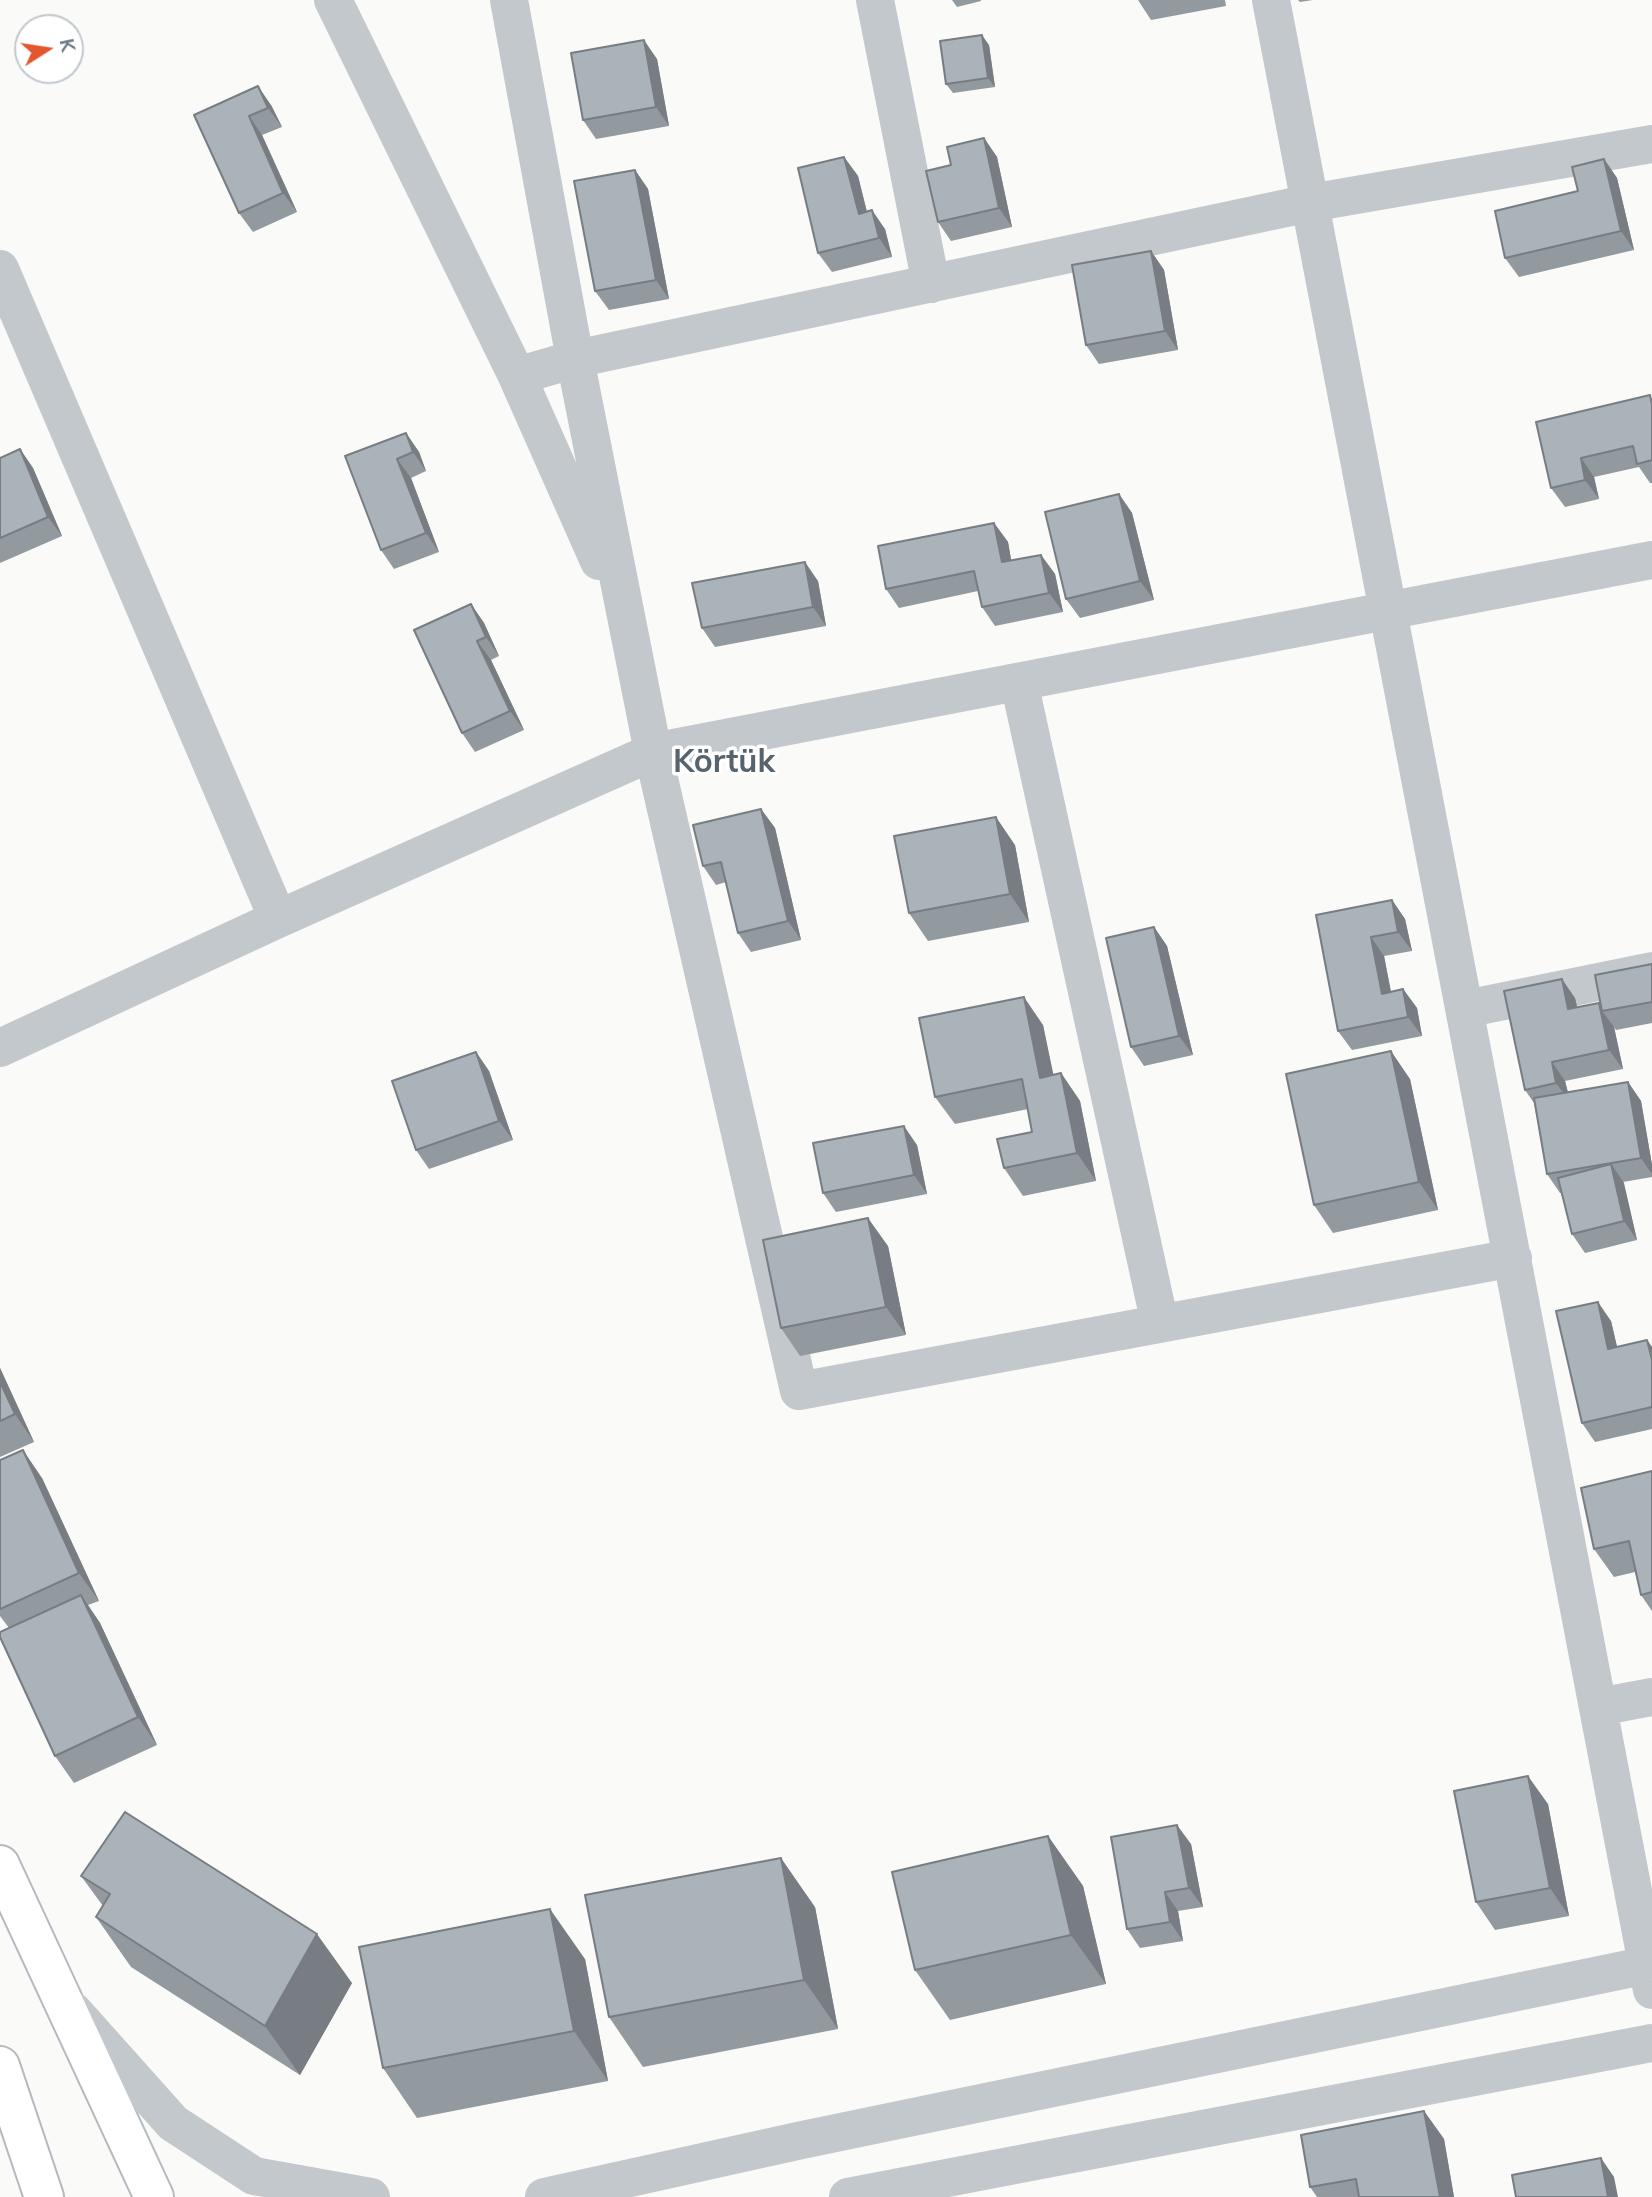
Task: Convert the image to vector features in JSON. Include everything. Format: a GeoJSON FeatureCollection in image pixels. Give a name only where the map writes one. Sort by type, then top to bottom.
{"type":"FeatureCollection","features":[{"type":"Feature","properties":{"kind":"main road"},"geometry":{"type":"LineString","coordinates":[[0,1865],[154,2197]]}},
{"type":"Feature","properties":{"kind":"main road"},"geometry":{"type":"LineString","coordinates":[[0,2066],[44,2197]]}},
{"type":"Feature","properties":{"kind":"street"},"geometry":{"type":"LineString","coordinates":[[333,0],[517,376],[628,626]]}},
{"type":"Feature","properties":{"kind":"street"},"geometry":{"type":"LineString","coordinates":[[509,0],[575,359],[653,752],[799,1391],[1513,1258]]}},
{"type":"Feature","properties":{"kind":"street"},"geometry":{"type":"LineString","coordinates":[[875,0],[931,284]]}},
{"type":"Feature","properties":{"kind":"street"},"geometry":{"type":"LineString","coordinates":[[544,2197],[802,2140],[1650,1973],[1271,0]]}},
{"type":"Feature","properties":{"kind":"street"},"geometry":{"type":"LineString","coordinates":[[517,376],[575,359],[1310,202],[1652,144]]}},
{"type":"Feature","properties":{"kind":"street"},"geometry":{"type":"LineString","coordinates":[[0,269],[278,919]]}},
{"type":"Feature","properties":{"kind":"street"},"geometry":{"type":"LineString","coordinates":[[0,1048],[278,919],[653,752],[1652,561]]}},
{"type":"Feature","properties":{"kind":"street"},"geometry":{"type":"LineString","coordinates":[[1019,682],[1160,1324]]}},
{"type":"Feature","properties":{"kind":"street"},"geometry":{"type":"LineString","coordinates":[[1465,1009],[1652,971]]}},
{"type":"Feature","properties":{"kind":"street"},"geometry":{"type":"LineString","coordinates":[[1598,1707],[1652,1697]]}},
{"type":"Feature","properties":{"kind":"street"},"geometry":{"type":"LineString","coordinates":[[61,1998],[173,2123],[254,2176],[371,2197]]}},
{"type":"Feature","properties":{"kind":"street"},"geometry":{"type":"LineString","coordinates":[[849,2197],[1652,2043]]}},
{"type":"Feature","properties":{"kind":"building"},"geometry":{"type":"Polygon","coordinates":[[[982,35],[988,78],[946,84],[940,41],[982,35]]]}},
{"type":"Feature","properties":{"kind":"building"},"geometry":{"type":"Polygon","coordinates":[[[644,40],[656,107],[583,120],[571,53],[644,40]]]}},
{"type":"Feature","properties":{"kind":"building"},"geometry":{"type":"Polygon","coordinates":[[[258,86],[268,108],[249,116],[283,193],[239,213],[194,115],[258,86]]]}},
{"type":"Feature","properties":{"kind":"building"},"geometry":{"type":"Polygon","coordinates":[[[984,138],[999,208],[938,222],[926,171],[951,165],[947,147],[984,138]]]}},
{"type":"Feature","properties":{"kind":"building"},"geometry":{"type":"Polygon","coordinates":[[[844,157],[859,214],[872,210],[879,238],[818,253],[798,168],[844,157]]]}},
{"type":"Feature","properties":{"kind":"building"},"geometry":{"type":"Polygon","coordinates":[[[1604,159],[1621,231],[1505,258],[1495,211],[1578,191],[1572,167],[1604,159]]]}},
{"type":"Feature","properties":{"kind":"building"},"geometry":{"type":"Polygon","coordinates":[[[635,170],[656,280],[595,291],[574,181],[635,170]]]}},
{"type":"Feature","properties":{"kind":"building"},"geometry":{"type":"Polygon","coordinates":[[[1151,251],[1165,331],[1086,345],[1072,265],[1151,251]]]}},
{"type":"Feature","properties":{"kind":"building"},"geometry":{"type":"Polygon","coordinates":[[[1650,395],[1652,460],[1637,464],[1633,446],[1581,458],[1585,480],[1551,488],[1536,422],[1650,395]]]}},
{"type":"Feature","properties":{"kind":"building"},"geometry":{"type":"Polygon","coordinates":[[[406,433],[413,452],[397,459],[426,533],[381,550],[345,456],[406,433]]]}},
{"type":"Feature","properties":{"kind":"building"},"geometry":{"type":"Polygon","coordinates":[[[20,449],[48,517],[0,538],[0,458],[20,449]]]}},
{"type":"Feature","properties":{"kind":"building"},"geometry":{"type":"Polygon","coordinates":[[[1119,494],[1140,581],[1066,599],[1045,512],[1119,494]]]}},
{"type":"Feature","properties":{"kind":"building"},"geometry":{"type":"Polygon","coordinates":[[[994,523],[1002,562],[1041,555],[1049,593],[982,607],[974,571],[886,589],[878,546],[994,523]]]}},
{"type":"Feature","properties":{"kind":"building"},"geometry":{"type":"Polygon","coordinates":[[[805,562],[813,607],[702,628],[692,583],[805,562]]]}},
{"type":"Feature","properties":{"kind":"building"},"geometry":{"type":"Polygon","coordinates":[[[471,604],[486,637],[477,641],[510,711],[462,733],[414,630],[471,604]]]}},
{"type":"Feature","properties":{"kind":"building"},"geometry":{"type":"Polygon","coordinates":[[[761,809],[788,921],[738,933],[721,862],[703,866],[693,825],[761,809]]]}},
{"type":"Feature","properties":{"kind":"building"},"geometry":{"type":"Polygon","coordinates":[[[996,817],[1010,894],[909,913],[894,836],[996,817]]]}},
{"type":"Feature","properties":{"kind":"building"},"geometry":{"type":"Polygon","coordinates":[[[1392,900],[1398,932],[1371,937],[1382,994],[1403,989],[1408,1017],[1338,1031],[1316,915],[1392,900]]]}},
{"type":"Feature","properties":{"kind":"building"},"geometry":{"type":"Polygon","coordinates":[[[1154,927],[1179,1036],[1131,1047],[1106,938],[1154,927]]]}},
{"type":"Feature","properties":{"kind":"building"},"geometry":{"type":"Polygon","coordinates":[[[1652,964],[1652,1002],[1602,1011],[1595,975],[1652,964]]]}},
{"type":"Feature","properties":{"kind":"building"},"geometry":{"type":"Polygon","coordinates":[[[1562,979],[1568,1009],[1599,1003],[1609,1050],[1552,1062],[1556,1083],[1525,1090],[1504,991],[1562,979]]]}},
{"type":"Feature","properties":{"kind":"building"},"geometry":{"type":"Polygon","coordinates":[[[1024,997],[1040,1078],[1061,1073],[1077,1153],[1004,1168],[997,1139],[1032,1132],[1022,1079],[935,1097],[919,1018],[1024,997]]]}},
{"type":"Feature","properties":{"kind":"building"},"geometry":{"type":"Polygon","coordinates":[[[1391,1051],[1419,1182],[1314,1205],[1286,1074],[1391,1051]]]}},
{"type":"Feature","properties":{"kind":"building"},"geometry":{"type":"Polygon","coordinates":[[[476,1052],[499,1121],[416,1150],[392,1081],[476,1052]]]}},
{"type":"Feature","properties":{"kind":"building"},"geometry":{"type":"Polygon","coordinates":[[[1628,1082],[1641,1158],[1547,1174],[1534,1098],[1628,1082]]]}},
{"type":"Feature","properties":{"kind":"building"},"geometry":{"type":"Polygon","coordinates":[[[904,1126],[914,1175],[823,1193],[813,1143],[904,1126]]]}},
{"type":"Feature","properties":{"kind":"building"},"geometry":{"type":"Polygon","coordinates":[[[1611,1164],[1624,1221],[1572,1234],[1558,1178],[1611,1164]]]}},
{"type":"Feature","properties":{"kind":"building"},"geometry":{"type":"Polygon","coordinates":[[[868,1218],[886,1307],[781,1328],[763,1240],[868,1218]]]}},
{"type":"Feature","properties":{"kind":"building"},"geometry":{"type":"Polygon","coordinates":[[[1598,1302],[1608,1349],[1647,1340],[1652,1360],[1652,1407],[1582,1423],[1556,1311],[1598,1302]]]}},
{"type":"Feature","properties":{"kind":"building"},"geometry":{"type":"Polygon","coordinates":[[[0,1382],[15,1414],[0,1421],[0,1382]]]}},
{"type":"Feature","properties":{"kind":"building"},"geometry":{"type":"Polygon","coordinates":[[[23,1450],[79,1573],[0,1609],[0,1460],[23,1450]]]}},
{"type":"Feature","properties":{"kind":"building"},"geometry":{"type":"Polygon","coordinates":[[[1652,1471],[1652,1592],[1641,1595],[1629,1541],[1594,1549],[1581,1488],[1652,1471]]]}},
{"type":"Feature","properties":{"kind":"building"},"geometry":{"type":"Polygon","coordinates":[[[81,1595],[138,1717],[55,1756],[0,1632],[81,1595]]]}},
{"type":"Feature","properties":{"kind":"building"},"geometry":{"type":"Polygon","coordinates":[[[1528,1776],[1550,1888],[1476,1902],[1454,1791],[1528,1776]]]}},
{"type":"Feature","properties":{"kind":"building"},"geometry":{"type":"Polygon","coordinates":[[[125,1812],[317,1934],[265,2026],[96,1917],[110,1894],[81,1876],[125,1812]]]}},
{"type":"Feature","properties":{"kind":"building"},"geometry":{"type":"Polygon","coordinates":[[[1177,1825],[1189,1888],[1165,1892],[1170,1922],[1127,1929],[1111,1837],[1177,1825]]]}},
{"type":"Feature","properties":{"kind":"building"},"geometry":{"type":"Polygon","coordinates":[[[1048,1836],[1071,1935],[915,1970],[892,1872],[1048,1836]]]}},
{"type":"Feature","properties":{"kind":"building"},"geometry":{"type":"Polygon","coordinates":[[[781,1858],[804,1980],[609,2017],[585,1895],[781,1858]]]}},
{"type":"Feature","properties":{"kind":"building"},"geometry":{"type":"Polygon","coordinates":[[[550,1909],[574,2031],[383,2068],[359,1947],[550,1909]]]}},
{"type":"Feature","properties":{"kind":"building"},"geometry":{"type":"Polygon","coordinates":[[[1424,2111],[1440,2197],[1359,2197],[1356,2179],[1310,2187],[1301,2135],[1424,2111]]]}},
{"type":"Feature","properties":{"kind":"building"},"geometry":{"type":"Polygon","coordinates":[[[1601,2158],[1608,2197],[1516,2197],[1512,2175],[1601,2158]]]}},
{"type":"Feature","properties":{"kind":"district","name":"Körtük"},"geometry":{"type":"Point","coordinates":[724,762]}}]}
